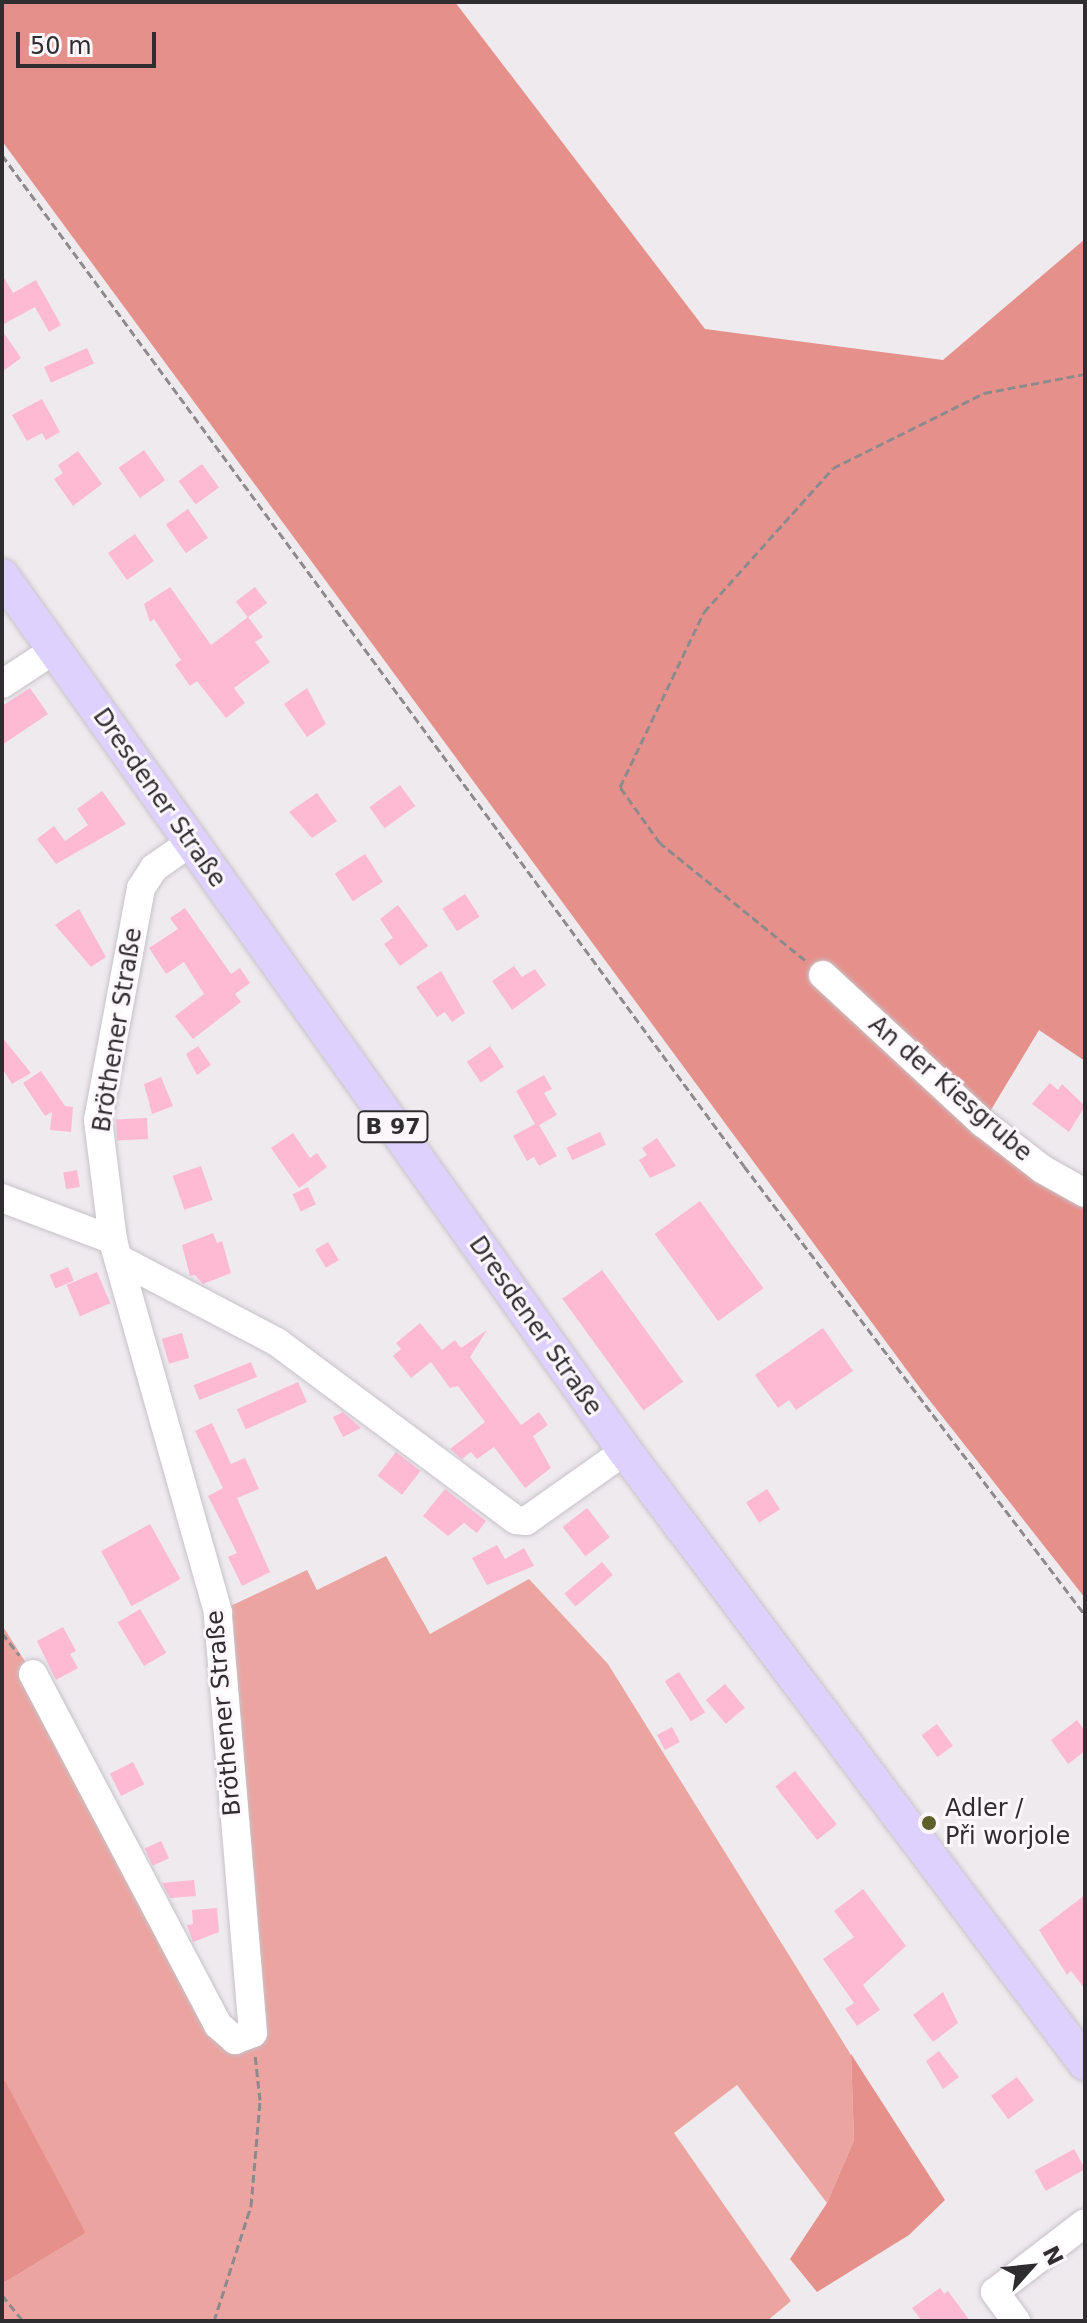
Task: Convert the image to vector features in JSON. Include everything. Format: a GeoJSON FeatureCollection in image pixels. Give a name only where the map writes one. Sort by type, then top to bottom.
{"type":"FeatureCollection","features":[{"type":"Feature","properties":{"kind":"main road","name":"Dresdener Straße"},"geometry":{"type":"LineString","coordinates":[[7,593],[54,650],[625,1451],[1083,2055]]}},
{"type":"Feature","properties":{"kind":"street"},"geometry":{"type":"LineString","coordinates":[[2,684],[54,650]]}},
{"type":"Feature","properties":{"kind":"street","name":"Bröthener Straße"},"geometry":{"type":"LineString","coordinates":[[191,842],[154,868],[141,888],[98,1120],[117,1250],[218,1612],[253,2033]]}},
{"type":"Feature","properties":{"kind":"street","name":"An der Kiesgrube"},"geometry":{"type":"LineString","coordinates":[[823,975],[983,1123],[1042,1169],[1085,1193]]}},
{"type":"Feature","properties":{"kind":"street"},"geometry":{"type":"LineString","coordinates":[[2,1198],[117,1250],[277,1342],[516,1520],[526,1521],[625,1451]]}},
{"type":"Feature","properties":{"kind":"street"},"geometry":{"type":"LineString","coordinates":[[33,1674],[218,2025],[235,2040],[253,2033]]}},
{"type":"Feature","properties":{"kind":"street"},"geometry":{"type":"LineString","coordinates":[[1016,2321],[995,2292],[1085,2223]]}},
{"type":"Feature","properties":{"kind":"path"},"geometry":{"type":"LineString","coordinates":[[2,155],[744,1166],[1085,1615]]}},
{"type":"Feature","properties":{"kind":"path"},"geometry":{"type":"LineString","coordinates":[[823,975],[660,843],[620,787],[704,612],[833,468],[984,393],[1085,374]]}},
{"type":"Feature","properties":{"kind":"path"},"geometry":{"type":"LineString","coordinates":[[2,1633],[33,1674]]}},
{"type":"Feature","properties":{"kind":"path"},"geometry":{"type":"LineString","coordinates":[[214,2321],[251,2206],[260,2100],[253,2033]]}},
{"type":"Feature","properties":{"kind":"path"},"geometry":{"type":"LineString","coordinates":[[2,2295],[23,2321]]}},
{"type":"Feature","properties":{"kind":"shaded area"},"geometry":{"type":"Polygon","coordinates":[[[2,2],[455,2],[705,329],[943,360],[1085,239],[1085,1061],[1039,1030],[983,1123],[1085,1192],[1085,1598],[923,1392],[2,141],[2,2]]]}},
{"type":"Feature","properties":{"kind":"shaded area"},"geometry":{"type":"Polygon","coordinates":[[[386,1556],[430,1634],[529,1579],[608,1664],[851,2055],[854,2140],[827,2203],[737,2085],[674,2133],[791,2301],[767,2321],[2,2321],[2,2284],[86,2233],[2,2082],[2,1625],[33,1674],[218,2025],[253,2033],[218,1612],[307,1570],[317,1590],[386,1556]]]}},
{"type":"Feature","properties":{"kind":"shaded area"},"geometry":{"type":"Polygon","coordinates":[[[851,2054],[945,2200],[909,2235],[817,2292],[790,2259],[827,2203],[854,2140],[851,2054]]]}},
{"type":"Feature","properties":{"kind":"shaded area"},"geometry":{"type":"Polygon","coordinates":[[[5,2081],[86,2233],[2,2284],[2,2082],[5,2081]]]}},
{"type":"Feature","properties":{"kind":"building"},"geometry":{"type":"Polygon","coordinates":[[[2,274],[13,293],[36,280],[61,325],[49,332],[35,307],[2,325],[2,274]]]}},
{"type":"Feature","properties":{"kind":"building"},"geometry":{"type":"Polygon","coordinates":[[[2,330],[21,358],[2,372],[2,330]]]}},
{"type":"Feature","properties":{"kind":"building"},"geometry":{"type":"Polygon","coordinates":[[[87,348],[94,364],[51,383],[44,367],[87,348]]]}},
{"type":"Feature","properties":{"kind":"building"},"geometry":{"type":"Polygon","coordinates":[[[42,399],[60,432],[46,440],[42,433],[27,441],[12,415],[42,399]]]}},
{"type":"Feature","properties":{"kind":"building"},"geometry":{"type":"Polygon","coordinates":[[[144,450],[165,480],[140,498],[119,468],[144,450]]]}},
{"type":"Feature","properties":{"kind":"building"},"geometry":{"type":"Polygon","coordinates":[[[78,451],[102,484],[73,506],[54,479],[63,473],[58,465],[78,451]]]}},
{"type":"Feature","properties":{"kind":"building"},"geometry":{"type":"Polygon","coordinates":[[[202,464],[219,487],[196,505],[179,481],[202,464]]]}},
{"type":"Feature","properties":{"kind":"building"},"geometry":{"type":"Polygon","coordinates":[[[188,509],[208,538],[186,553],[166,524],[188,509]]]}},
{"type":"Feature","properties":{"kind":"building"},"geometry":{"type":"Polygon","coordinates":[[[135,534],[154,561],[127,580],[108,553],[135,534]]]}},
{"type":"Feature","properties":{"kind":"building"},"geometry":{"type":"Polygon","coordinates":[[[170,587],[211,645],[248,617],[263,637],[255,642],[270,662],[234,688],[245,703],[226,718],[197,681],[190,686],[175,665],[181,660],[154,619],[150,622],[144,604],[170,587]]]}},
{"type":"Feature","properties":{"kind":"building"},"geometry":{"type":"Polygon","coordinates":[[[255,587],[267,603],[248,617],[236,601],[255,587]]]}},
{"type":"Feature","properties":{"kind":"building"},"geometry":{"type":"Polygon","coordinates":[[[30,688],[48,714],[2,745],[2,706],[30,688]]]}},
{"type":"Feature","properties":{"kind":"building"},"geometry":{"type":"Polygon","coordinates":[[[307,688],[326,724],[307,737],[284,704],[307,688]]]}},
{"type":"Feature","properties":{"kind":"building"},"geometry":{"type":"Polygon","coordinates":[[[400,785],[415,806],[385,828],[369,807],[400,785]]]}},
{"type":"Feature","properties":{"kind":"building"},"geometry":{"type":"Polygon","coordinates":[[[102,791],[126,824],[56,864],[37,839],[54,826],[65,841],[88,825],[77,809],[102,791]]]}},
{"type":"Feature","properties":{"kind":"building"},"geometry":{"type":"Polygon","coordinates":[[[317,793],[337,821],[312,838],[289,812],[317,793]]]}},
{"type":"Feature","properties":{"kind":"building"},"geometry":{"type":"Polygon","coordinates":[[[365,854],[383,882],[353,901],[335,874],[365,854]]]}},
{"type":"Feature","properties":{"kind":"building"},"geometry":{"type":"Polygon","coordinates":[[[465,894],[480,917],[457,931],[442,909],[465,894]]]}},
{"type":"Feature","properties":{"kind":"building"},"geometry":{"type":"Polygon","coordinates":[[[398,905],[428,946],[400,966],[384,944],[393,938],[380,919],[398,905]]]}},
{"type":"Feature","properties":{"kind":"building"},"geometry":{"type":"Polygon","coordinates":[[[185,908],[231,974],[240,968],[250,983],[235,994],[241,1002],[193,1039],[175,1016],[204,994],[184,962],[166,974],[149,948],[178,929],[170,918],[185,908]]]}},
{"type":"Feature","properties":{"kind":"building"},"geometry":{"type":"Polygon","coordinates":[[[79,909],[106,957],[91,967],[55,925],[79,909]]]}},
{"type":"Feature","properties":{"kind":"building"},"geometry":{"type":"Polygon","coordinates":[[[514,966],[522,977],[535,969],[546,985],[512,1010],[492,981],[514,966]]]}},
{"type":"Feature","properties":{"kind":"building"},"geometry":{"type":"Polygon","coordinates":[[[441,971],[465,1013],[452,1022],[445,1012],[437,1017],[416,987],[441,971]]]}},
{"type":"Feature","properties":{"kind":"building"},"geometry":{"type":"Polygon","coordinates":[[[2,1037],[31,1073],[12,1084],[2,1068],[2,1037]]]}},
{"type":"Feature","properties":{"kind":"building"},"geometry":{"type":"Polygon","coordinates":[[[198,1046],[211,1065],[197,1075],[186,1054],[198,1046]]]}},
{"type":"Feature","properties":{"kind":"building"},"geometry":{"type":"Polygon","coordinates":[[[490,1046],[504,1067],[481,1082],[467,1062],[490,1046]]]}},
{"type":"Feature","properties":{"kind":"building"},"geometry":{"type":"Polygon","coordinates":[[[41,1071],[65,1106],[73,1107],[71,1132],[50,1130],[52,1112],[45,1116],[23,1083],[41,1071]]]}},
{"type":"Feature","properties":{"kind":"building"},"geometry":{"type":"Polygon","coordinates":[[[544,1075],[552,1089],[544,1093],[557,1115],[539,1125],[557,1156],[539,1166],[534,1157],[527,1161],[513,1136],[535,1124],[516,1091],[544,1075]]]}},
{"type":"Feature","properties":{"kind":"building"},"geometry":{"type":"Polygon","coordinates":[[[161,1077],[173,1106],[152,1114],[144,1084],[161,1077]]]}},
{"type":"Feature","properties":{"kind":"building"},"geometry":{"type":"Polygon","coordinates":[[[1050,1083],[1058,1090],[1062,1084],[1085,1106],[1069,1132],[1032,1104],[1050,1083]]]}},
{"type":"Feature","properties":{"kind":"building"},"geometry":{"type":"Polygon","coordinates":[[[147,1118],[148,1139],[117,1141],[116,1120],[147,1118]]]}},
{"type":"Feature","properties":{"kind":"building"},"geometry":{"type":"Polygon","coordinates":[[[600,1132],[606,1145],[572,1160],[566,1148],[600,1132]]]}},
{"type":"Feature","properties":{"kind":"building"},"geometry":{"type":"Polygon","coordinates":[[[293,1133],[310,1158],[317,1153],[327,1167],[299,1188],[271,1148],[293,1133]]]}},
{"type":"Feature","properties":{"kind":"building"},"geometry":{"type":"Polygon","coordinates":[[[657,1138],[676,1166],[650,1178],[639,1160],[647,1155],[642,1148],[657,1138]]]}},
{"type":"Feature","properties":{"kind":"building"},"geometry":{"type":"Polygon","coordinates":[[[201,1166],[213,1200],[184,1210],[173,1176],[201,1166]]]}},
{"type":"Feature","properties":{"kind":"building"},"geometry":{"type":"Polygon","coordinates":[[[77,1170],[80,1187],[66,1189],[63,1172],[77,1170]]]}},
{"type":"Feature","properties":{"kind":"building"},"geometry":{"type":"Polygon","coordinates":[[[308,1187],[316,1204],[301,1211],[293,1194],[308,1187]]]}},
{"type":"Feature","properties":{"kind":"building"},"geometry":{"type":"Polygon","coordinates":[[[700,1201],[763,1288],[718,1321],[655,1234],[700,1201]]]}},
{"type":"Feature","properties":{"kind":"building"},"geometry":{"type":"Polygon","coordinates":[[[213,1233],[217,1243],[222,1241],[231,1273],[203,1284],[195,1275],[190,1276],[182,1245],[213,1233]]]}},
{"type":"Feature","properties":{"kind":"building"},"geometry":{"type":"Polygon","coordinates":[[[328,1242],[339,1260],[326,1268],[315,1250],[328,1242]]]}},
{"type":"Feature","properties":{"kind":"building"},"geometry":{"type":"Polygon","coordinates":[[[68,1267],[74,1281],[55,1289],[50,1275],[68,1267]]]}},
{"type":"Feature","properties":{"kind":"building"},"geometry":{"type":"Polygon","coordinates":[[[602,1270],[683,1382],[643,1410],[562,1299],[602,1270]]]}},
{"type":"Feature","properties":{"kind":"building"},"geometry":{"type":"Polygon","coordinates":[[[97,1272],[110,1303],[80,1316],[67,1285],[97,1272]]]}},
{"type":"Feature","properties":{"kind":"building"},"geometry":{"type":"Polygon","coordinates":[[[420,1323],[442,1350],[455,1340],[461,1348],[487,1330],[470,1357],[521,1425],[539,1412],[548,1425],[533,1436],[551,1468],[525,1488],[494,1447],[477,1459],[471,1452],[462,1459],[450,1449],[485,1422],[458,1386],[450,1388],[431,1362],[411,1378],[393,1356],[401,1349],[396,1343],[420,1323]]]}},
{"type":"Feature","properties":{"kind":"building"},"geometry":{"type":"Polygon","coordinates":[[[823,1328],[853,1371],[796,1410],[789,1400],[778,1408],[755,1375],[823,1328]]]}},
{"type":"Feature","properties":{"kind":"building"},"geometry":{"type":"Polygon","coordinates":[[[182,1333],[189,1358],[169,1364],[162,1339],[182,1333]]]}},
{"type":"Feature","properties":{"kind":"building"},"geometry":{"type":"Polygon","coordinates":[[[251,1362],[257,1377],[200,1400],[194,1385],[251,1362]]]}},
{"type":"Feature","properties":{"kind":"building"},"geometry":{"type":"Polygon","coordinates":[[[298,1382],[307,1402],[246,1429],[237,1409],[298,1382]]]}},
{"type":"Feature","properties":{"kind":"building"},"geometry":{"type":"Polygon","coordinates":[[[343,1412],[361,1428],[343,1437],[333,1417],[343,1412]]]}},
{"type":"Feature","properties":{"kind":"building"},"geometry":{"type":"Polygon","coordinates":[[[212,1423],[231,1464],[245,1458],[259,1489],[237,1498],[270,1572],[242,1586],[228,1557],[237,1553],[208,1496],[223,1488],[195,1431],[212,1423]]]}},
{"type":"Feature","properties":{"kind":"building"},"geometry":{"type":"Polygon","coordinates":[[[396,1452],[420,1471],[402,1495],[378,1476],[396,1452]]]}},
{"type":"Feature","properties":{"kind":"building"},"geometry":{"type":"Polygon","coordinates":[[[445,1489],[486,1521],[477,1533],[464,1523],[448,1536],[423,1516],[445,1489]]]}},
{"type":"Feature","properties":{"kind":"building"},"geometry":{"type":"Polygon","coordinates":[[[767,1489],[780,1509],[759,1523],[746,1503],[767,1489]]]}},
{"type":"Feature","properties":{"kind":"building"},"geometry":{"type":"Polygon","coordinates":[[[587,1508],[610,1537],[585,1556],[563,1527],[587,1508]]]}},
{"type":"Feature","properties":{"kind":"building"},"geometry":{"type":"Polygon","coordinates":[[[150,1524],[181,1579],[132,1606],[101,1551],[150,1524]]]}},
{"type":"Feature","properties":{"kind":"building"},"geometry":{"type":"Polygon","coordinates":[[[497,1545],[505,1559],[524,1548],[534,1566],[487,1585],[472,1558],[497,1545]]]}},
{"type":"Feature","properties":{"kind":"building"},"geometry":{"type":"Polygon","coordinates":[[[602,1562],[613,1575],[575,1607],[564,1593],[602,1562]]]}},
{"type":"Feature","properties":{"kind":"building"},"geometry":{"type":"Polygon","coordinates":[[[140,1609],[166,1653],[144,1666],[118,1622],[140,1609]]]}},
{"type":"Feature","properties":{"kind":"building"},"geometry":{"type":"Polygon","coordinates":[[[63,1627],[76,1651],[70,1654],[78,1668],[56,1680],[37,1641],[63,1627]]]}},
{"type":"Feature","properties":{"kind":"building"},"geometry":{"type":"Polygon","coordinates":[[[679,1672],[705,1712],[691,1722],[665,1681],[679,1672]]]}},
{"type":"Feature","properties":{"kind":"building"},"geometry":{"type":"Polygon","coordinates":[[[725,1684],[745,1708],[726,1724],[706,1700],[725,1684]]]}},
{"type":"Feature","properties":{"kind":"building"},"geometry":{"type":"Polygon","coordinates":[[[1077,1720],[1085,1731],[1085,1751],[1068,1764],[1051,1740],[1077,1720]]]}},
{"type":"Feature","properties":{"kind":"building"},"geometry":{"type":"Polygon","coordinates":[[[937,1724],[953,1746],[937,1757],[922,1735],[937,1724]]]}},
{"type":"Feature","properties":{"kind":"building"},"geometry":{"type":"Polygon","coordinates":[[[672,1727],[680,1742],[665,1750],[657,1735],[672,1727]]]}},
{"type":"Feature","properties":{"kind":"building"},"geometry":{"type":"Polygon","coordinates":[[[133,1762],[144,1784],[121,1796],[110,1774],[133,1762]]]}},
{"type":"Feature","properties":{"kind":"building"},"geometry":{"type":"Polygon","coordinates":[[[795,1771],[837,1825],[817,1840],[775,1786],[795,1771]]]}},
{"type":"Feature","properties":{"kind":"building"},"geometry":{"type":"Polygon","coordinates":[[[161,1841],[169,1858],[153,1866],[145,1849],[161,1841]]]}},
{"type":"Feature","properties":{"kind":"building"},"geometry":{"type":"Polygon","coordinates":[[[194,1880],[196,1896],[170,1898],[162,1883],[194,1880]]]}},
{"type":"Feature","properties":{"kind":"building"},"geometry":{"type":"Polygon","coordinates":[[[863,1889],[906,1946],[863,1985],[880,2010],[857,2026],[845,2009],[854,2003],[823,1959],[854,1937],[834,1911],[863,1889]]]}},
{"type":"Feature","properties":{"kind":"building"},"geometry":{"type":"Polygon","coordinates":[[[1085,1895],[1085,1989],[1071,1971],[1067,1975],[1039,1930],[1085,1895]]]}},
{"type":"Feature","properties":{"kind":"building"},"geometry":{"type":"Polygon","coordinates":[[[217,1908],[219,1932],[193,1942],[187,1925],[193,1924],[192,1910],[217,1908]]]}},
{"type":"Feature","properties":{"kind":"building"},"geometry":{"type":"Polygon","coordinates":[[[943,1992],[958,2023],[933,2042],[913,2015],[943,1992]]]}},
{"type":"Feature","properties":{"kind":"building"},"geometry":{"type":"Polygon","coordinates":[[[939,2051],[959,2077],[943,2089],[926,2061],[939,2051]]]}},
{"type":"Feature","properties":{"kind":"building"},"geometry":{"type":"Polygon","coordinates":[[[1017,2077],[1034,2100],[1008,2119],[991,2096],[1017,2077]]]}},
{"type":"Feature","properties":{"kind":"building"},"geometry":{"type":"Polygon","coordinates":[[[1074,2149],[1085,2169],[1046,2191],[1035,2171],[1074,2149]]]}},
{"type":"Feature","properties":{"kind":"building"},"geometry":{"type":"Polygon","coordinates":[[[940,2288],[944,2294],[948,2291],[970,2321],[922,2321],[912,2308],[940,2288]]]}},
{"type":"Feature","properties":{"kind":"place","name":"Adler / Při worjole"},"geometry":{"type":"Point","coordinates":[929,1823]}}]}
